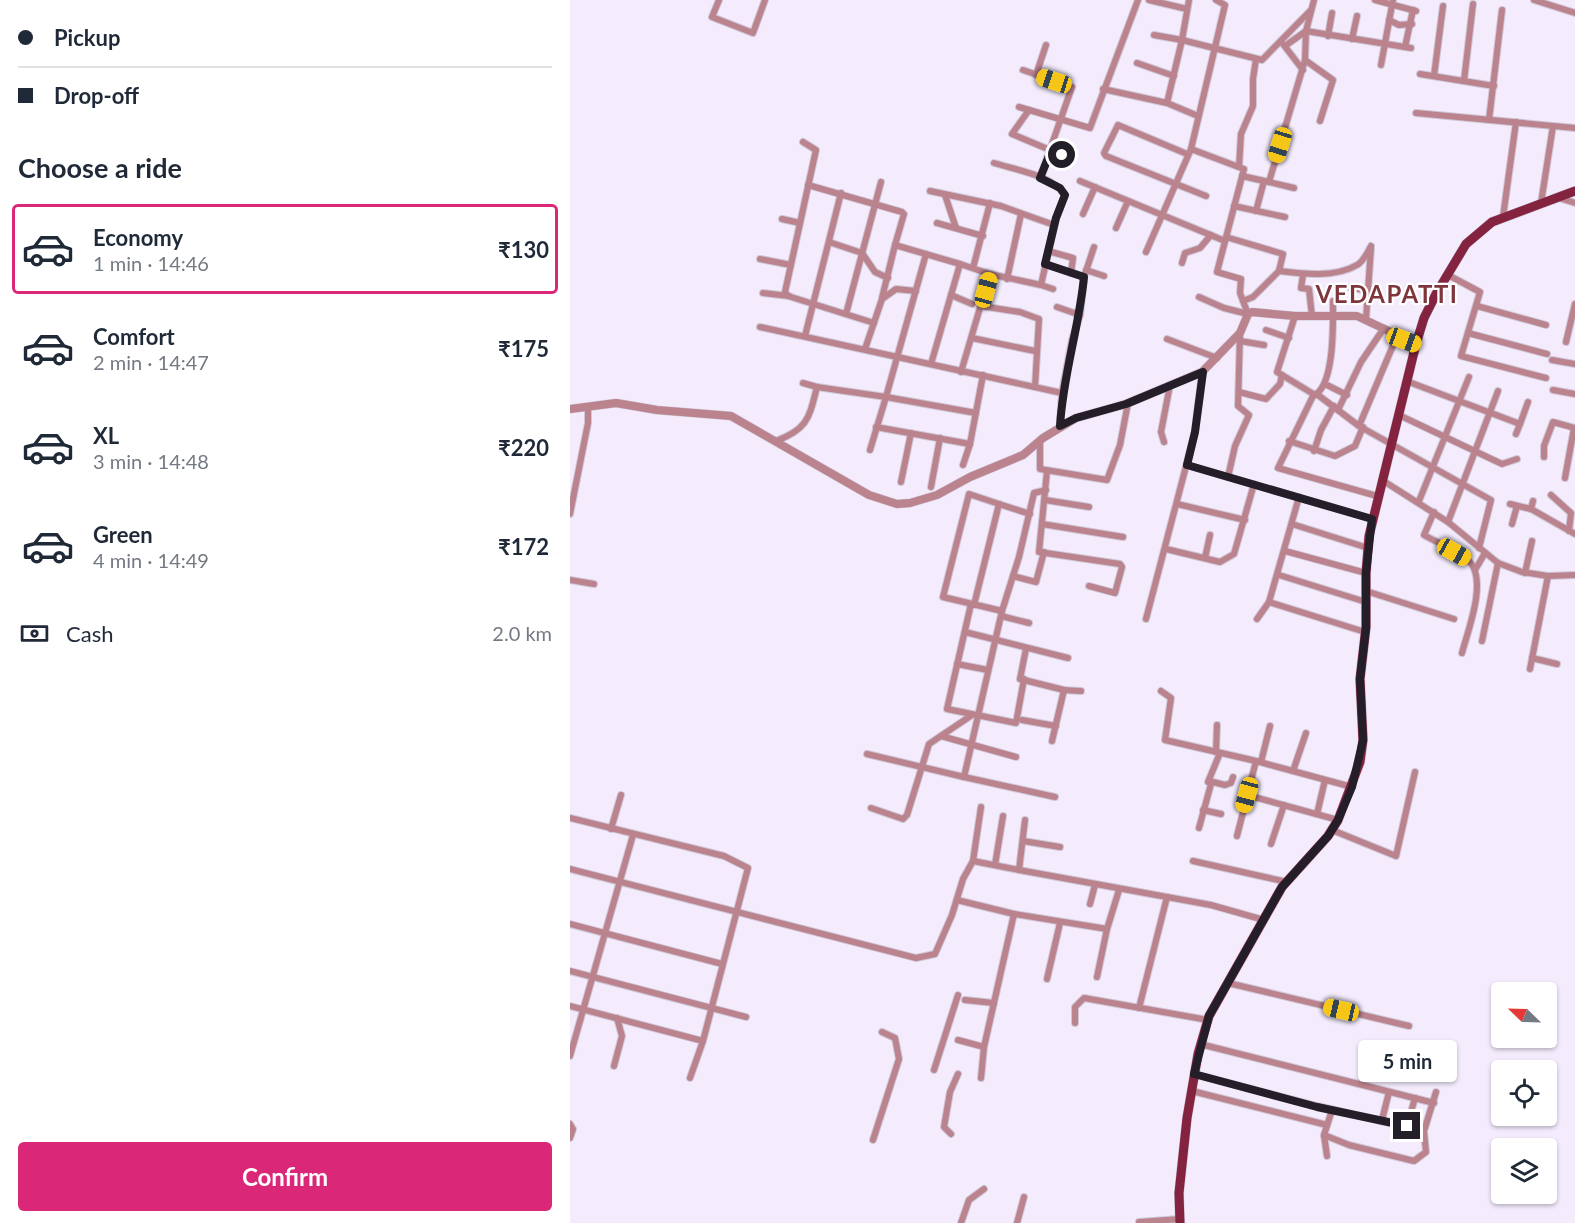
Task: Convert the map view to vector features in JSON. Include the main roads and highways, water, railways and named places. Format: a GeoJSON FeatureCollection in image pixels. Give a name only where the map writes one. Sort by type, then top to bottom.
{"type":"FeatureCollection","features":[{"type":"Feature","properties":{"kind":"main road"},"geometry":{"type":"LineString","coordinates":[[1180,1221],[1179,1193],[1194,1074],[1208,1020],[1287,882],[1332,830],[1352,787],[1363,740],[1360,679],[1365,632],[1366,573],[1372,519],[1401,416],[1416,344],[1424,318],[1466,244],[1492,222],[1575,191]]}},
{"type":"Feature","properties":{"kind":"district","name":"VEDAPATTI"},"geometry":{"type":"Point","coordinates":[1387,295]}}]}
